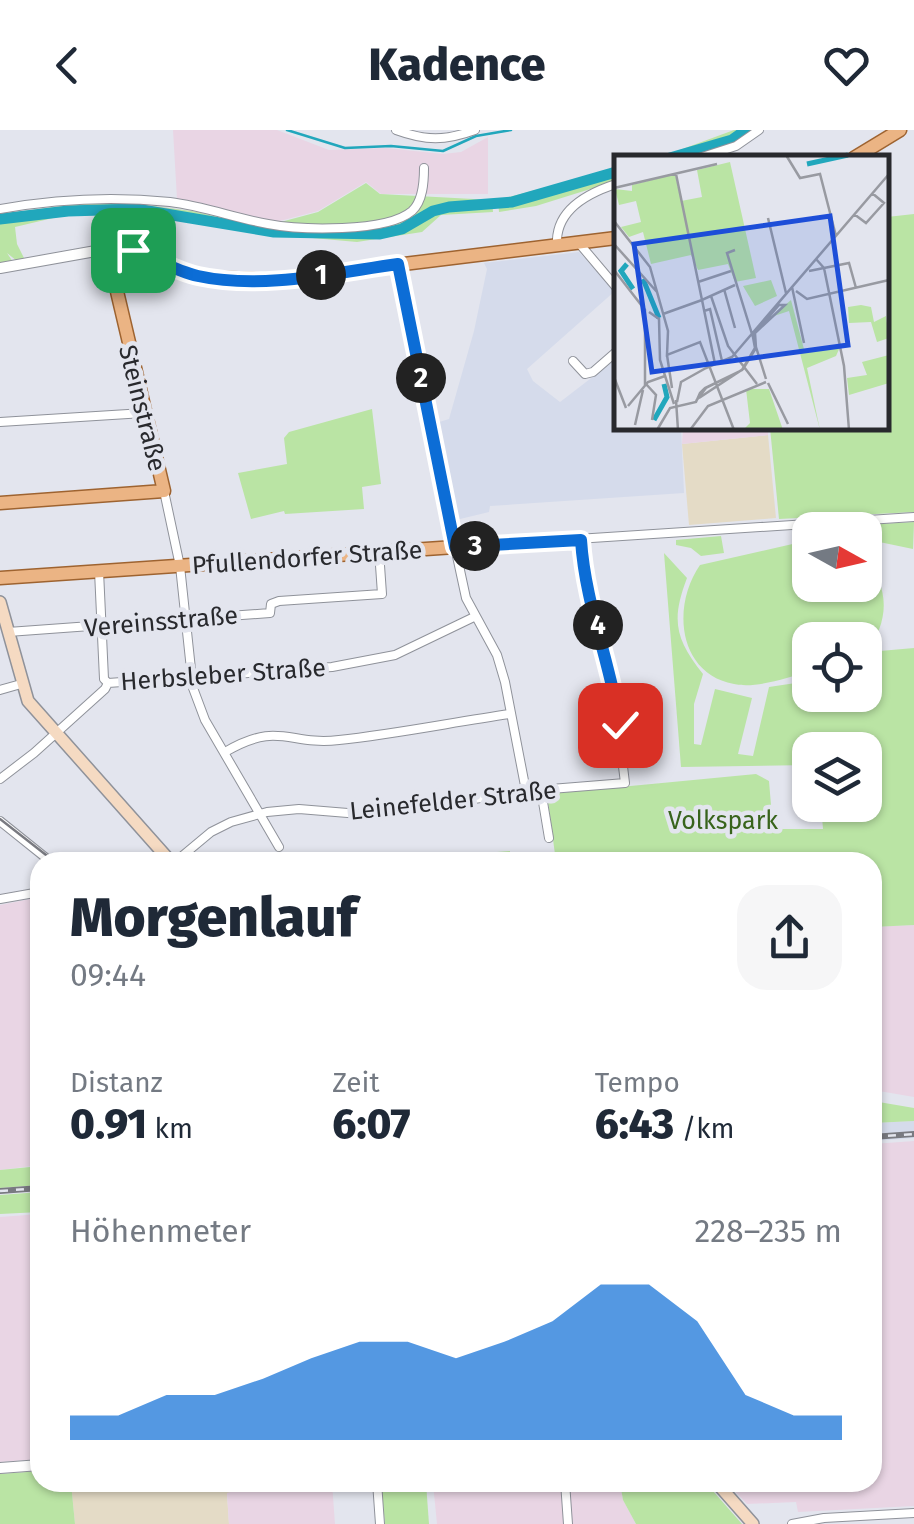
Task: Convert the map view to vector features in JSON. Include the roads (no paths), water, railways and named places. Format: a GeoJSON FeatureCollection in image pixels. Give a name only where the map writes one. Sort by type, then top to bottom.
{"type":"FeatureCollection","features":[{"type":"Feature","properties":{"kind":"main road"},"geometry":{"type":"LineString","coordinates":[[859,155],[900,130]]}},
{"type":"Feature","properties":{"kind":"main road"},"geometry":{"type":"LineString","coordinates":[[107,249],[133,250],[186,273],[273,280],[614,238]]}},
{"type":"Feature","properties":{"kind":"main road","name":"Steinstraße"},"geometry":{"type":"LineString","coordinates":[[107,249],[164,492]]}},
{"type":"Feature","properties":{"kind":"main road"},"geometry":{"type":"LineString","coordinates":[[398,264],[455,547]]}},
{"type":"Feature","properties":{"kind":"main road"},"geometry":{"type":"LineString","coordinates":[[0,502],[164,492]]}},
{"type":"Feature","properties":{"kind":"main road","name":"Pfullendorfer Straße"},"geometry":{"type":"LineString","coordinates":[[0,578],[455,547]]}},
{"type":"Feature","properties":{"kind":"main road"},"geometry":{"type":"LineString","coordinates":[[0,602],[28,701],[164,852]]}},
{"type":"Feature","properties":{"kind":"main road"},"geometry":{"type":"LineString","coordinates":[[725,1492],[754,1524]]}},
{"type":"Feature","properties":{"kind":"street"},"geometry":{"type":"LineString","coordinates":[[396,130],[425,140],[441,140],[474,130]]}},
{"type":"Feature","properties":{"kind":"street"},"geometry":{"type":"LineString","coordinates":[[709,155],[736,146],[759,130]]}},
{"type":"Feature","properties":{"kind":"street"},"geometry":{"type":"LineString","coordinates":[[0,209],[79,198],[172,202],[272,225],[361,228],[392,222],[414,210],[422,192],[424,168]]}},
{"type":"Feature","properties":{"kind":"street"},"geometry":{"type":"LineString","coordinates":[[556,245],[556,231],[585,195],[614,185]]}},
{"type":"Feature","properties":{"kind":"street"},"geometry":{"type":"LineString","coordinates":[[578,242],[614,286]]}},
{"type":"Feature","properties":{"kind":"street"},"geometry":{"type":"LineString","coordinates":[[0,268],[107,249]]}},
{"type":"Feature","properties":{"kind":"street"},"geometry":{"type":"LineString","coordinates":[[572,361],[586,374],[614,354]]}},
{"type":"Feature","properties":{"kind":"street"},"geometry":{"type":"LineString","coordinates":[[0,422],[144,413]]}},
{"type":"Feature","properties":{"kind":"street","name":"Steinstraße"},"geometry":{"type":"LineString","coordinates":[[164,492],[180,566],[191,678],[206,720],[279,847]]}},
{"type":"Feature","properties":{"kind":"street","name":"Pfullendorfer Straße"},"geometry":{"type":"LineString","coordinates":[[455,547],[914,517]]}},
{"type":"Feature","properties":{"kind":"street","name":"Leinefelder Straße"},"geometry":{"type":"LineString","coordinates":[[186,852],[211,832],[260,814],[298,809],[372,815],[526,791],[625,782],[612,676],[588,593],[581,540]]}},
{"type":"Feature","properties":{"kind":"street"},"geometry":{"type":"LineString","coordinates":[[455,547],[466,598],[497,656],[526,791]]}},
{"type":"Feature","properties":{"kind":"street","name":"Vereinsstraße"},"geometry":{"type":"LineString","coordinates":[[8,632],[270,613],[271,604],[279,600],[382,594],[380,551]]}},
{"type":"Feature","properties":{"kind":"street"},"geometry":{"type":"LineString","coordinates":[[99,571],[104,679],[108,683]]}},
{"type":"Feature","properties":{"kind":"street","name":"Herbsleber Straße"},"geometry":{"type":"LineString","coordinates":[[0,778],[56,733],[108,683],[332,667],[388,656],[474,617]]}},
{"type":"Feature","properties":{"kind":"street"},"geometry":{"type":"LineString","coordinates":[[0,690],[21,684]]}},
{"type":"Feature","properties":{"kind":"street"},"geometry":{"type":"LineString","coordinates":[[225,752],[269,734],[338,740],[510,714]]}},
{"type":"Feature","properties":{"kind":"street"},"geometry":{"type":"LineString","coordinates":[[541,790],[549,838]]}},
{"type":"Feature","properties":{"kind":"street"},"geometry":{"type":"LineString","coordinates":[[0,820],[39,852]]}},
{"type":"Feature","properties":{"kind":"street"},"geometry":{"type":"LineString","coordinates":[[0,899],[30,894]]}},
{"type":"Feature","properties":{"kind":"street"},"geometry":{"type":"LineString","coordinates":[[0,1468],[30,1466]]}},
{"type":"Feature","properties":{"kind":"street"},"geometry":{"type":"LineString","coordinates":[[378,1492],[380,1524]]}},
{"type":"Feature","properties":{"kind":"street"},"geometry":{"type":"LineString","coordinates":[[565,1492],[568,1524]]}},
{"type":"Feature","properties":{"kind":"street"},"geometry":{"type":"LineString","coordinates":[[792,1524],[914,1512]]}},
{"type":"Feature","properties":{"kind":"waterway"},"geometry":{"type":"LineString","coordinates":[[287,130],[345,148],[391,146],[443,151],[476,136],[511,130]]}},
{"type":"Feature","properties":{"kind":"waterway"},"geometry":{"type":"LineString","coordinates":[[680,155],[732,140],[746,130]]}},
{"type":"Feature","properties":{"kind":"waterway"},"geometry":{"type":"LineString","coordinates":[[0,219],[136,209],[274,232],[380,234],[402,229],[433,211],[512,202],[614,173]]}},
{"type":"Feature","properties":{"kind":"tram line"},"geometry":{"type":"LineString","coordinates":[[0,819],[42,852]]}},
{"type":"Feature","properties":{"kind":"railway"},"geometry":{"type":"LineString","coordinates":[[882,1136],[914,1134]]}},
{"type":"Feature","properties":{"kind":"railway"},"geometry":{"type":"LineString","coordinates":[[0,1191],[30,1189]]}},
{"type":"Feature","properties":{"kind":"park label","name":"Volkspark"},"geometry":{"type":"Point","coordinates":[723,820]}}]}
